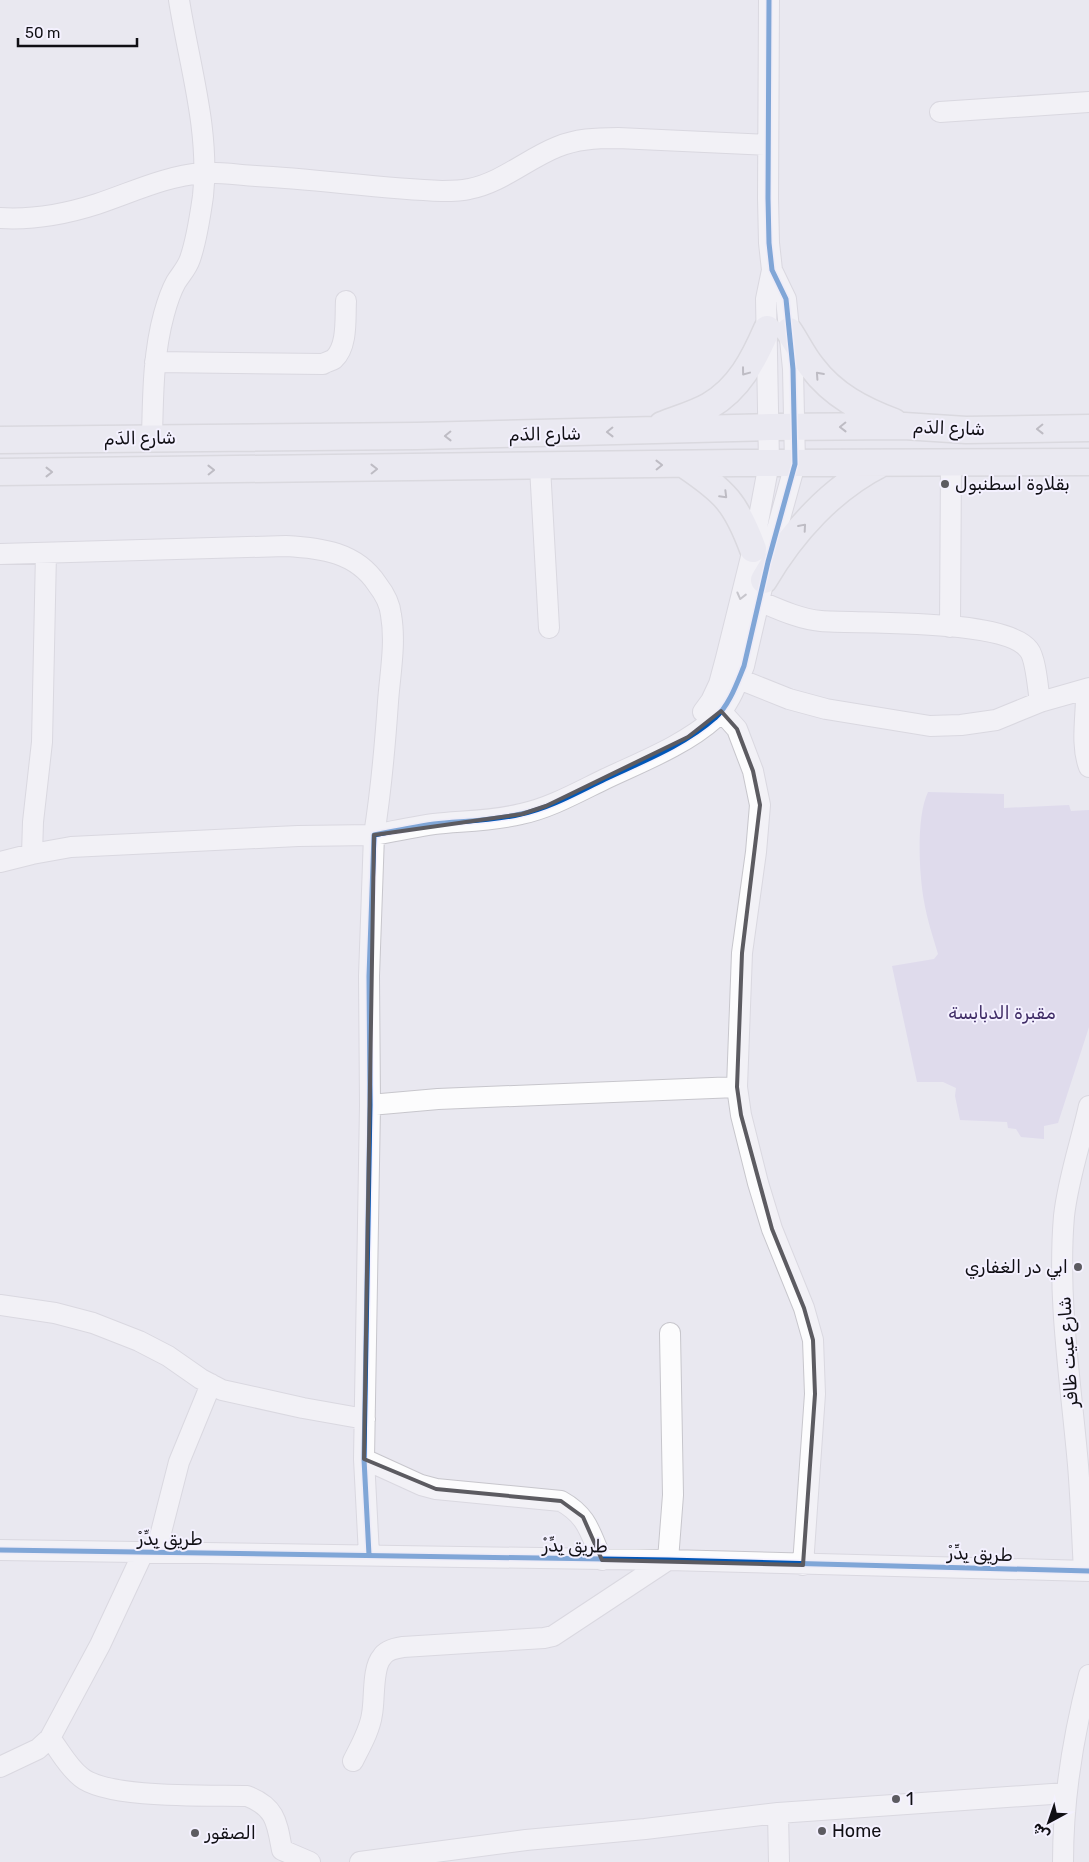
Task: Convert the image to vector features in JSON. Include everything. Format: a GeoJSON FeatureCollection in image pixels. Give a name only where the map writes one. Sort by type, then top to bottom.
{"type":"FeatureCollection","features":[{"type":"Feature","properties":{"kind":"main road"},"geometry":{"type":"LineString","coordinates":[[642,432],[709,406],[724,396],[778,330],[827,384],[840,395],[871,413],[904,426]]}},
{"type":"Feature","properties":{"kind":"main road","name":"شارع الدَم"},"geometry":{"type":"LineString","coordinates":[[0,440],[417,436],[642,432],[770,427],[904,426],[966,430],[1089,428]]}},
{"type":"Feature","properties":{"kind":"main road"},"geometry":{"type":"LineString","coordinates":[[761,590],[777,558],[818,510],[845,486],[883,462]]}},
{"type":"Feature","properties":{"kind":"main road","name":"شارع الدَم"},"geometry":{"type":"LineString","coordinates":[[0,472],[769,463],[1089,462]]}},
{"type":"Feature","properties":{"kind":"main road"},"geometry":{"type":"LineString","coordinates":[[685,465],[714,485],[731,502],[742,521],[753,549]]}},
{"type":"Feature","properties":{"kind":"street"},"geometry":{"type":"LineString","coordinates":[[152,438],[152,396],[164,313],[173,287],[190,260],[200,210],[204,173],[200,118],[179,0]]}},
{"type":"Feature","properties":{"kind":"street"},"geometry":{"type":"LineString","coordinates":[[0,862],[71,846],[298,836],[374,835],[434,824],[466,822],[522,814],[546,806],[646,760],[688,737],[716,706],[739,679],[795,464],[793,369],[766,299],[772,270],[768,217],[768,0]]}},
{"type":"Feature","properties":{"kind":"street"},"geometry":{"type":"LineString","coordinates":[[940,112],[1089,102]]}},
{"type":"Feature","properties":{"kind":"street"},"geometry":{"type":"LineString","coordinates":[[0,218],[40,217],[70,211],[98,204],[150,184],[176,177],[204,173],[442,191],[470,189],[487,184],[556,147],[586,139],[626,138],[768,145]]}},
{"type":"Feature","properties":{"kind":"street"},"geometry":{"type":"LineString","coordinates":[[156,362],[323,364],[333,359],[340,350],[346,301]]}},
{"type":"Feature","properties":{"kind":"street"},"geometry":{"type":"LineString","coordinates":[[716,706],[719,684],[753,549],[769,463],[778,330]]}},
{"type":"Feature","properties":{"kind":"street"},"geometry":{"type":"LineString","coordinates":[[950,627],[951,462]]}},
{"type":"Feature","properties":{"kind":"street"},"geometry":{"type":"LineString","coordinates":[[540,466],[549,628]]}},
{"type":"Feature","properties":{"kind":"street"},"geometry":{"type":"LineString","coordinates":[[0,554],[302,547],[344,556],[364,568],[382,590],[388,602],[392,615],[391,673],[374,835],[370,976],[370,1105],[364,1459],[369,1555]]}},
{"type":"Feature","properties":{"kind":"street"},"geometry":{"type":"LineString","coordinates":[[32,854],[44,715],[46,553]]}},
{"type":"Feature","properties":{"kind":"street"},"geometry":{"type":"LineString","coordinates":[[761,590],[792,614],[819,621],[902,623],[980,629],[1004,634],[1029,650],[1032,656],[1040,702]]}},
{"type":"Feature","properties":{"kind":"street"},"geometry":{"type":"LineString","coordinates":[[739,679],[789,699],[826,709],[920,725],[961,725],[988,721],[1040,702],[1087,689],[1085,733],[1086,759],[1089,767]]}},
{"type":"Feature","properties":{"kind":"street"},"geometry":{"type":"LineString","coordinates":[[716,706],[737,729],[753,771],[760,805],[756,852],[742,953],[738,1087],[741,1115],[758,1184],[772,1228],[804,1308],[813,1340],[815,1394],[803,1565]]}},
{"type":"Feature","properties":{"kind":"street"},"geometry":{"type":"LineString","coordinates":[[370,1105],[448,1099],[738,1087]]}},
{"type":"Feature","properties":{"kind":"street","name":"شارع عيت ظافر"},"geometry":{"type":"LineString","coordinates":[[1086,1571],[1084,1465],[1070,1387],[1064,1302],[1063,1238],[1065,1214],[1086,1129],[1089,1106]]}},
{"type":"Feature","properties":{"kind":"street"},"geometry":{"type":"LineString","coordinates":[[0,1305],[55,1313],[93,1323],[139,1341],[168,1356],[222,1390],[303,1408],[365,1419]]}},
{"type":"Feature","properties":{"kind":"street"},"geometry":{"type":"LineString","coordinates":[[352,1761],[372,1716],[375,1676],[382,1657],[392,1649],[553,1636],[668,1560],[673,1496],[670,1333]]}},
{"type":"Feature","properties":{"kind":"street"},"geometry":{"type":"LineString","coordinates":[[0,1768],[38,1749],[50,1738],[149,1553],[179,1462],[211,1384]]}},
{"type":"Feature","properties":{"kind":"street"},"geometry":{"type":"LineString","coordinates":[[364,1459],[421,1485],[436,1489],[561,1501],[574,1508],[583,1517],[602,1560]]}},
{"type":"Feature","properties":{"kind":"street","name":"طريق يِدِّرْ"},"geometry":{"type":"LineString","coordinates":[[0,1550],[668,1560],[1086,1571]]}},
{"type":"Feature","properties":{"kind":"street"},"geometry":{"type":"LineString","coordinates":[[1062,1862],[1066,1793],[1075,1730],[1089,1674]]}},
{"type":"Feature","properties":{"kind":"street"},"geometry":{"type":"LineString","coordinates":[[50,1738],[71,1768],[82,1778],[110,1790],[135,1793],[247,1796],[258,1800],[277,1820],[278,1856],[310,1862]]}},
{"type":"Feature","properties":{"kind":"street"},"geometry":{"type":"LineString","coordinates":[[360,1862],[526,1840],[645,1829],[778,1812],[1066,1793]]}},
{"type":"Feature","properties":{"kind":"street"},"geometry":{"type":"LineString","coordinates":[[778,1812],[779,1862]]}},
{"type":"Feature","properties":{"kind":"highlighted area"},"geometry":{"type":"Polygon","coordinates":[[[721,711],[737,729],[753,771],[760,805],[742,953],[737,1087],[741,1115],[772,1229],[804,1308],[813,1340],[815,1394],[803,1565],[602,1560],[583,1517],[561,1501],[436,1489],[364,1459],[374,835],[522,814],[546,806],[688,737],[721,711]]]}},
{"type":"Feature","properties":{"kind":"green space","name":"مقبرة الدبابسة"},"geometry":{"type":"Polygon","coordinates":[[[928,792],[1004,794],[1004,808],[1069,805],[1071,811],[1089,810],[1089,1027],[1058,1123],[1044,1126],[1044,1139],[1021,1137],[1016,1129],[1008,1128],[1007,1122],[960,1120],[955,1096],[956,1088],[943,1082],[917,1082],[892,966],[934,959],[938,954],[925,908],[920,861],[920,830],[924,803],[928,792]]]}},
{"type":"Feature","properties":{"kind":"cycle path"},"geometry":{"type":"LineString","coordinates":[[369,1555],[364,1459],[370,1105],[369,976],[374,835],[434,824],[510,816],[553,804],[677,745],[715,718],[732,694],[744,666],[768,562],[795,464],[793,369],[786,299],[772,270],[769,243],[769,0]]}},
{"type":"Feature","properties":{"kind":"cycle path"},"geometry":{"type":"LineString","coordinates":[[0,1550],[668,1560],[1089,1571]]}},
{"type":"Feature","properties":{"kind":"place","name":"بقلاوة اسطنبول"},"geometry":{"type":"Point","coordinates":[945,484]}},
{"type":"Feature","properties":{"kind":"place","name":"ابي در الغفاري"},"geometry":{"type":"Point","coordinates":[1078,1267]}},
{"type":"Feature","properties":{"kind":"place","name":"1"},"geometry":{"type":"Point","coordinates":[896,1799]}},
{"type":"Feature","properties":{"kind":"place","name":"Home"},"geometry":{"type":"Point","coordinates":[822,1831]}},
{"type":"Feature","properties":{"kind":"place","name":"الصقور"},"geometry":{"type":"Point","coordinates":[195,1833]}}]}
